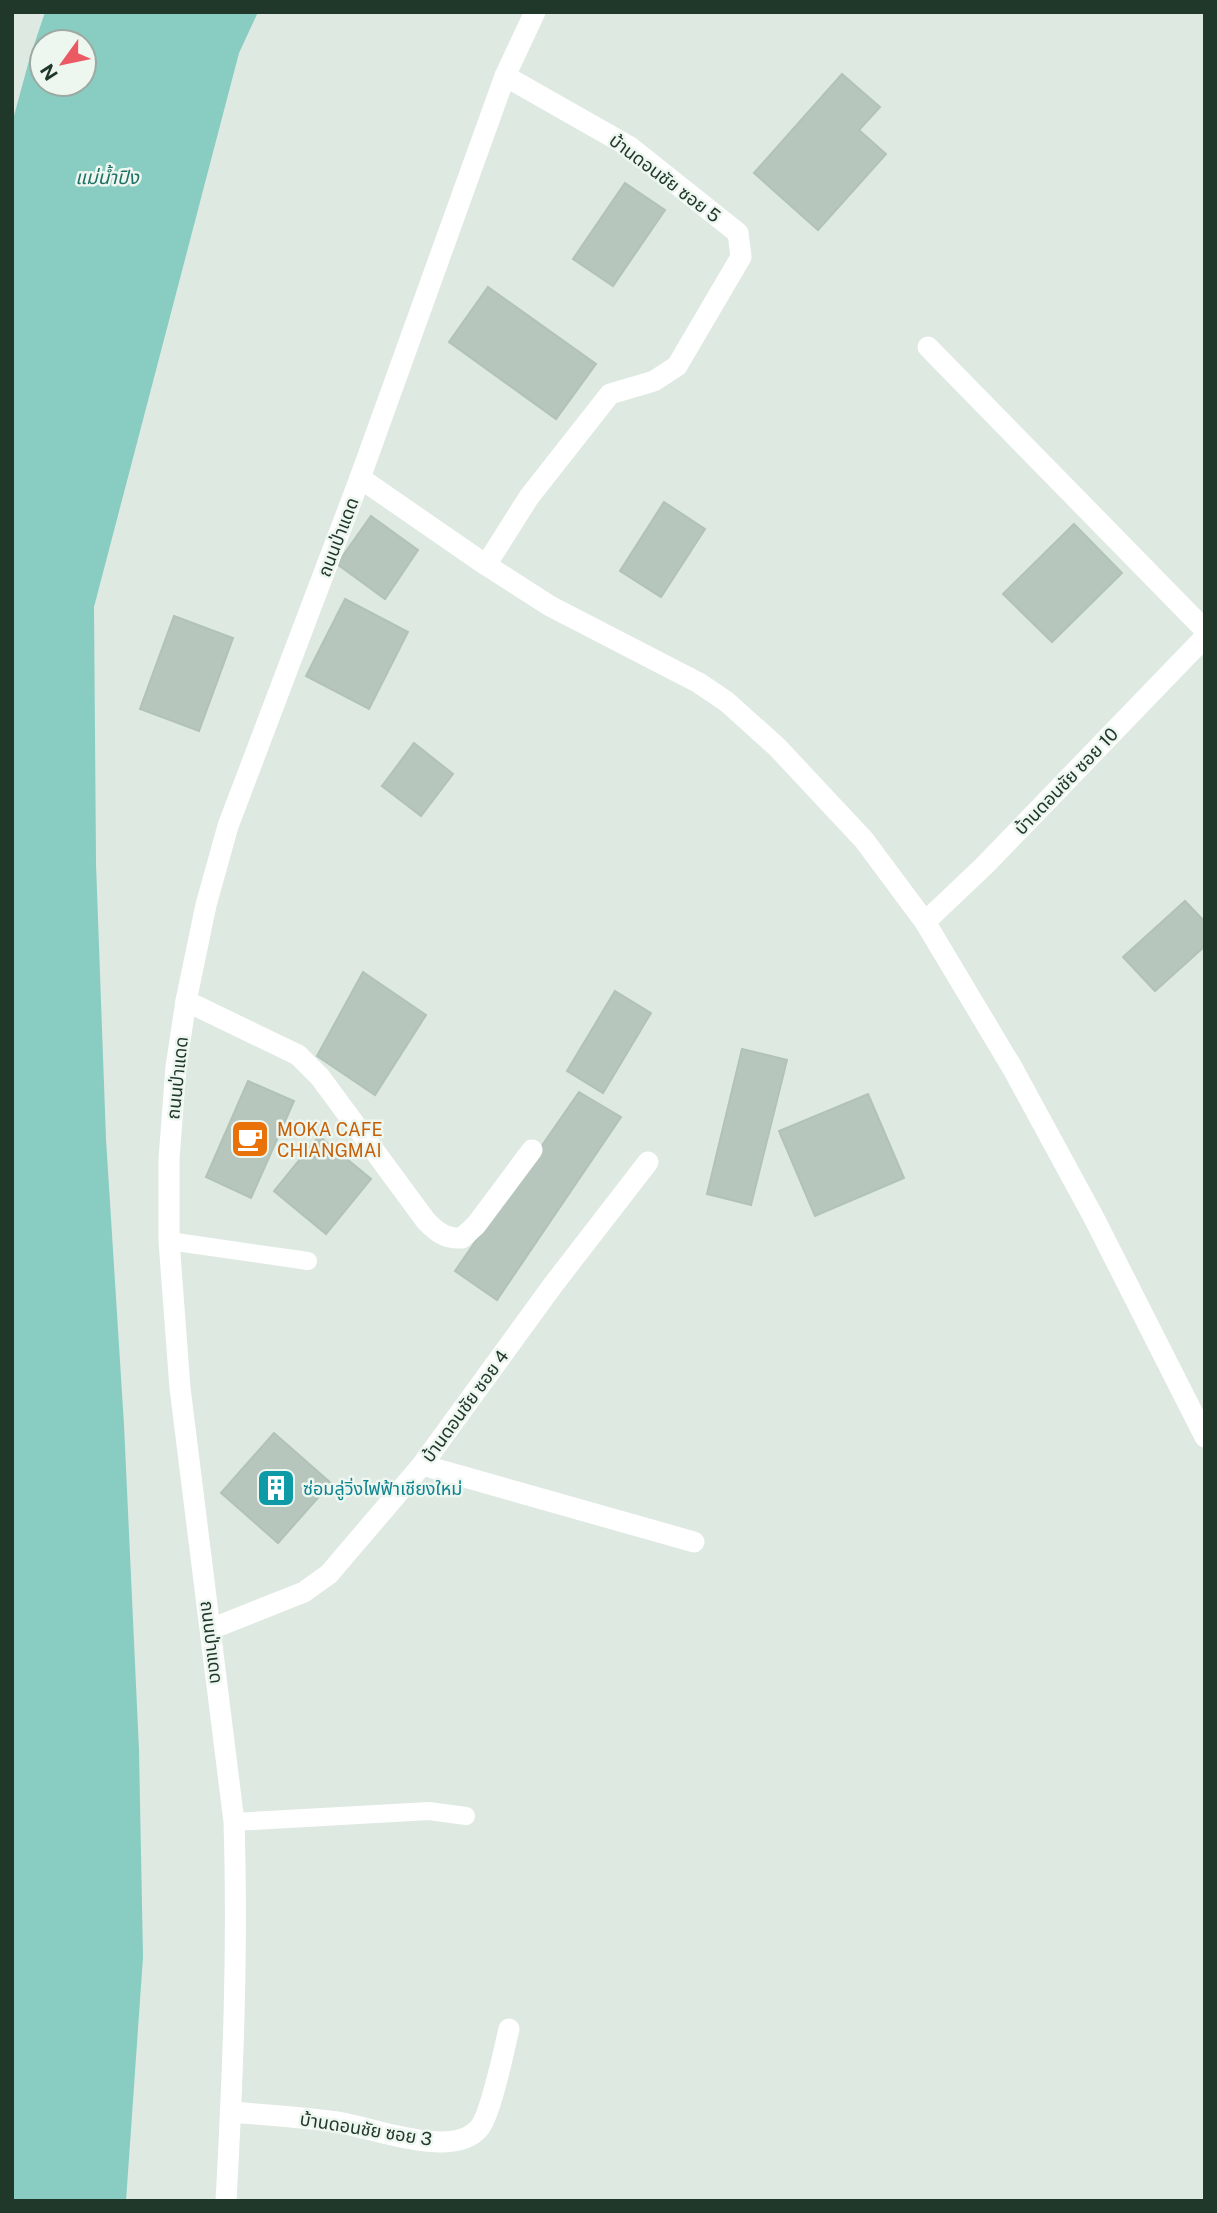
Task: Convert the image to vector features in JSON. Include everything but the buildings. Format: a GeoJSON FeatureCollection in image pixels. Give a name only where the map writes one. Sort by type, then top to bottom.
{"type":"FeatureCollection","features":[{"type":"Feature","properties":{"kind":"street","name":"ถนนป่าแดด"},"geometry":{"type":"LineString","coordinates":[[226,2201],[234,2045],[237,1903],[234,1822],[180,1388],[169,1241],[169,1159],[176,1068],[186,1001],[206,905],[228,826],[360,478],[505,76],[535,12]]}},
{"type":"Feature","properties":{"kind":"street","name":"บ้านดอนชัย ซอย 5"},"geometry":{"type":"LineString","coordinates":[[486,565],[529,497],[610,394],[654,381],[677,366],[741,257],[738,233],[630,147],[505,76]]}},
{"type":"Feature","properties":{"kind":"street"},"geometry":{"type":"LineString","coordinates":[[928,347],[1205,630]]}},
{"type":"Feature","properties":{"kind":"street"},"geometry":{"type":"LineString","coordinates":[[360,478],[550,606],[699,683],[727,702],[777,747],[864,840],[925,922],[1013,1069],[1094,1217],[1205,1437]]}},
{"type":"Feature","properties":{"kind":"street","name":"บ้านดอนชัย ซอย 10"},"geometry":{"type":"LineString","coordinates":[[925,922],[985,865],[1205,637]]}},
{"type":"Feature","properties":{"kind":"street"},"geometry":{"type":"LineString","coordinates":[[186,1001],[298,1055],[320,1076],[426,1221],[438,1233],[451,1239],[462,1238],[476,1225],[532,1150]]}},
{"type":"Feature","properties":{"kind":"street","name":"บ้านดอนชัย ซอย 4"},"geometry":{"type":"LineString","coordinates":[[211,1629],[277,1604],[318,1583],[329,1574],[422,1465],[648,1162]]}},
{"type":"Feature","properties":{"kind":"street"},"geometry":{"type":"LineString","coordinates":[[422,1465],[694,1542]]}},
{"type":"Feature","properties":{"kind":"street","name":"บ้านดอนชัย ซอย 3"},"geometry":{"type":"LineString","coordinates":[[231,2112],[339,2122],[411,2140],[449,2141],[468,2137],[481,2127],[509,2029]]}},
{"type":"Feature","properties":{"kind":"lane"},"geometry":{"type":"LineString","coordinates":[[169,1241],[308,1261]]}},
{"type":"Feature","properties":{"kind":"lane"},"geometry":{"type":"LineString","coordinates":[[234,1822],[429,1811],[466,1816]]}},
{"type":"Feature","properties":{"kind":"water","name":"แม่น้ำปิง"},"geometry":{"type":"Polygon","coordinates":[[[45,12],[258,12],[239,53],[94,607],[96,864],[106,1139],[124,1425],[139,1750],[143,1957],[126,2201],[12,2201],[12,123],[28,64],[28,98],[98,98],[98,28],[40,28],[45,12]]]}},
{"type":"Feature","properties":{"kind":"place","name":"MOKA CAFE CHIANGMAI"},"geometry":{"type":"Point","coordinates":[250,1139]}},
{"type":"Feature","properties":{"kind":"place","name":"ซ่อมลู่วิ่งไฟฟ้าเชียงใหม่"},"geometry":{"type":"Point","coordinates":[276,1488]}}]}
